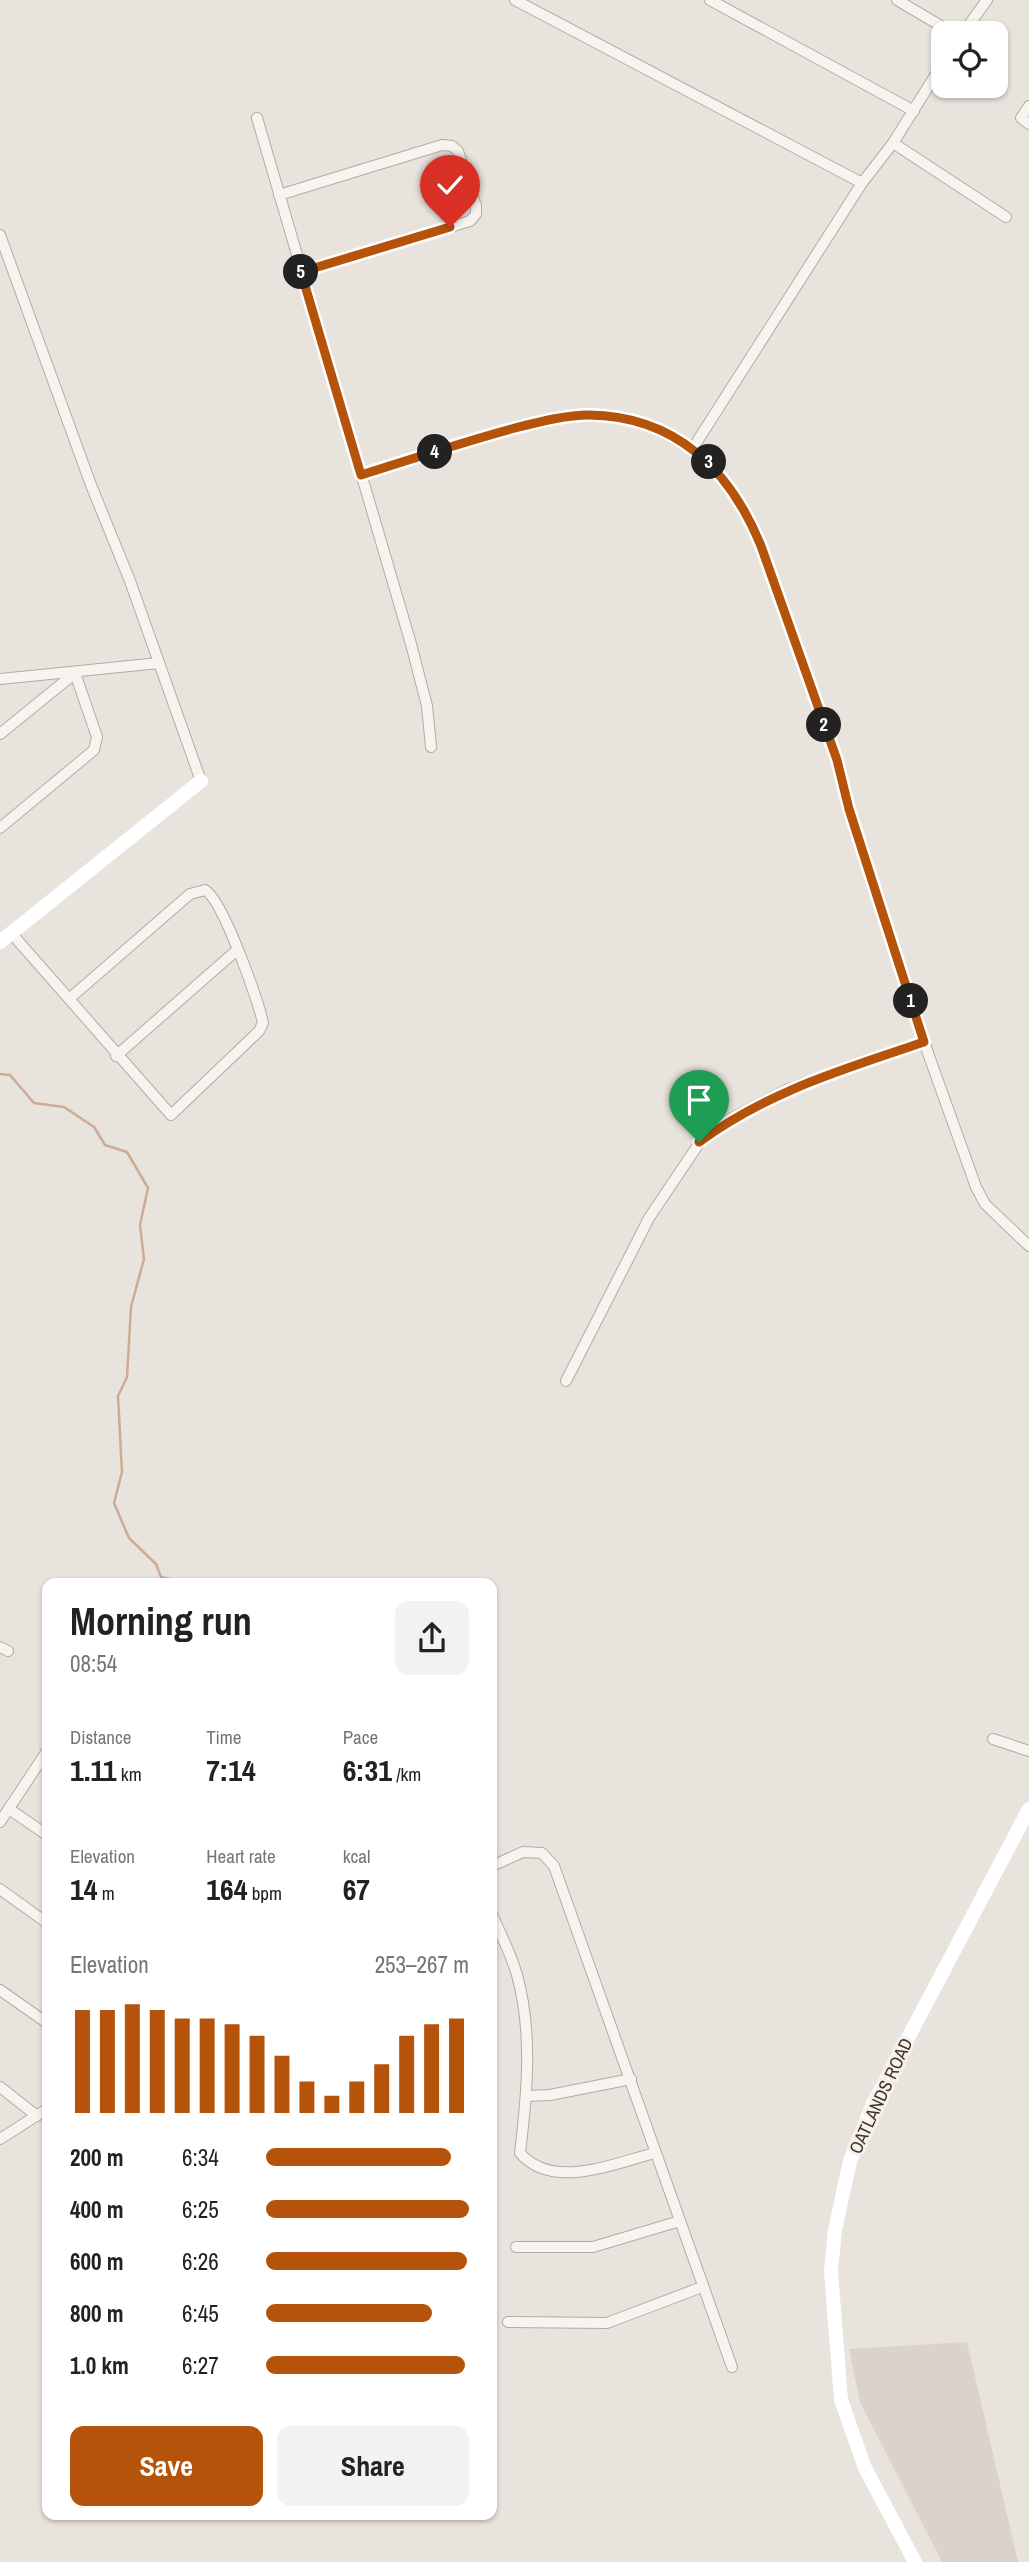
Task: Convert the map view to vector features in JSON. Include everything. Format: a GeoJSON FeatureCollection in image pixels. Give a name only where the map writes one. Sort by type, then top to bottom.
{"type":"FeatureCollection","features":[{"type":"Feature","properties":{"kind":"street"},"geometry":{"type":"LineString","coordinates":[[514,0],[862,183]]}},
{"type":"Feature","properties":{"kind":"street"},"geometry":{"type":"LineString","coordinates":[[710,0],[914,111]]}},
{"type":"Feature","properties":{"kind":"street"},"geometry":{"type":"LineString","coordinates":[[897,0],[933,21]]}},
{"type":"Feature","properties":{"kind":"street"},"geometry":{"type":"LineString","coordinates":[[972,21],[987,0]]}},
{"type":"Feature","properties":{"kind":"street"},"geometry":{"type":"LineString","coordinates":[[693,448],[862,183],[893,144],[931,83]]}},
{"type":"Feature","properties":{"kind":"street"},"geometry":{"type":"LineString","coordinates":[[1029,106],[1021,118],[1029,124]]}},
{"type":"Feature","properties":{"kind":"street"},"geometry":{"type":"LineString","coordinates":[[257,118],[427,706],[431,747]]}},
{"type":"Feature","properties":{"kind":"street"},"geometry":{"type":"LineString","coordinates":[[893,144],[1006,216]]}},
{"type":"Feature","properties":{"kind":"street"},"geometry":{"type":"LineString","coordinates":[[279,195],[442,145],[452,146],[458,151],[476,206],[476,214],[470,221],[301,272]]}},
{"type":"Feature","properties":{"kind":"street"},"geometry":{"type":"LineString","coordinates":[[0,234],[201,780],[6,938],[69,999],[116,1056],[171,1115],[260,1031],[262,1023],[237,950],[211,894],[205,890],[195,891],[69,999]]}},
{"type":"Feature","properties":{"kind":"street"},"geometry":{"type":"LineString","coordinates":[[361,475],[504,431],[543,421],[588,415],[619,418],[645,425],[693,448],[715,467],[749,517],[761,546],[837,760],[849,809],[924,1042],[976,1187],[985,1204],[1029,1246]]}},
{"type":"Feature","properties":{"kind":"street"},"geometry":{"type":"LineString","coordinates":[[0,679],[159,663]]}},
{"type":"Feature","properties":{"kind":"street"},"geometry":{"type":"LineString","coordinates":[[0,734],[75,673]]}},
{"type":"Feature","properties":{"kind":"street"},"geometry":{"type":"LineString","coordinates":[[0,828],[94,750],[97,737],[75,673]]}},
{"type":"Feature","properties":{"kind":"street"},"geometry":{"type":"LineString","coordinates":[[116,1056],[237,950]]}},
{"type":"Feature","properties":{"kind":"street"},"geometry":{"type":"LineString","coordinates":[[566,1381],[649,1218],[699,1142],[732,1118],[786,1090],[924,1042]]}},
{"type":"Feature","properties":{"kind":"street"},"geometry":{"type":"LineString","coordinates":[[993,1739],[1029,1751]]}},
{"type":"Feature","properties":{"kind":"street"},"geometry":{"type":"LineString","coordinates":[[0,1822],[42,1759]]}},
{"type":"Feature","properties":{"kind":"street"},"geometry":{"type":"LineString","coordinates":[[9,1809],[42,1832]]}},
{"type":"Feature","properties":{"kind":"street","name":"OATLANDS ROAD"},"geometry":{"type":"LineString","coordinates":[[915,2562],[865,2468],[841,2400],[831,2271],[835,2231],[850,2161],[872,2106],[1029,1809]]}},
{"type":"Feature","properties":{"kind":"street"},"geometry":{"type":"LineString","coordinates":[[497,1864],[523,1852],[542,1853],[554,1867],[732,2367]]}},
{"type":"Feature","properties":{"kind":"street"},"geometry":{"type":"LineString","coordinates":[[0,1889],[42,1919]]}},
{"type":"Feature","properties":{"kind":"street"},"geometry":{"type":"LineString","coordinates":[[497,1927],[517,1975],[523,2006],[527,2096],[520,2153],[531,2164],[547,2170],[574,2172],[655,2153]]}},
{"type":"Feature","properties":{"kind":"street"},"geometry":{"type":"LineString","coordinates":[[0,1990],[42,2019]]}},
{"type":"Feature","properties":{"kind":"street"},"geometry":{"type":"LineString","coordinates":[[527,2096],[550,2095],[631,2080]]}},
{"type":"Feature","properties":{"kind":"street"},"geometry":{"type":"LineString","coordinates":[[0,2087],[37,2116]]}},
{"type":"Feature","properties":{"kind":"street"},"geometry":{"type":"LineString","coordinates":[[0,2139],[42,2112]]}},
{"type":"Feature","properties":{"kind":"street"},"geometry":{"type":"LineString","coordinates":[[516,2247],[593,2247],[680,2221]]}},
{"type":"Feature","properties":{"kind":"street"},"geometry":{"type":"LineString","coordinates":[[508,2322],[607,2323],[702,2287]]}},
{"type":"Feature","properties":{"kind":"shaded area"},"geometry":{"type":"Polygon","coordinates":[[[967,2342],[1018,2562],[942,2562],[860,2402],[849,2349],[967,2342]]]}},
{"type":"Feature","properties":{"kind":"waterway"},"geometry":{"type":"LineString","coordinates":[[0,1074],[10,1075],[34,1103],[64,1107],[94,1127],[105,1145],[127,1152],[148,1188],[140,1225],[144,1259],[131,1307],[127,1377],[118,1396],[122,1472],[114,1503],[129,1538],[156,1564],[161,1577],[165,1578]]}},
{"type":"Feature","properties":{"kind":"route"},"geometry":{"type":"LineString","coordinates":[[450,227],[301,272],[361,475],[543,421],[588,415],[619,418],[665,433],[693,448],[715,467],[749,517],[785,611],[837,760],[849,809],[924,1042],[786,1090],[732,1118],[699,1142]]}}]}
